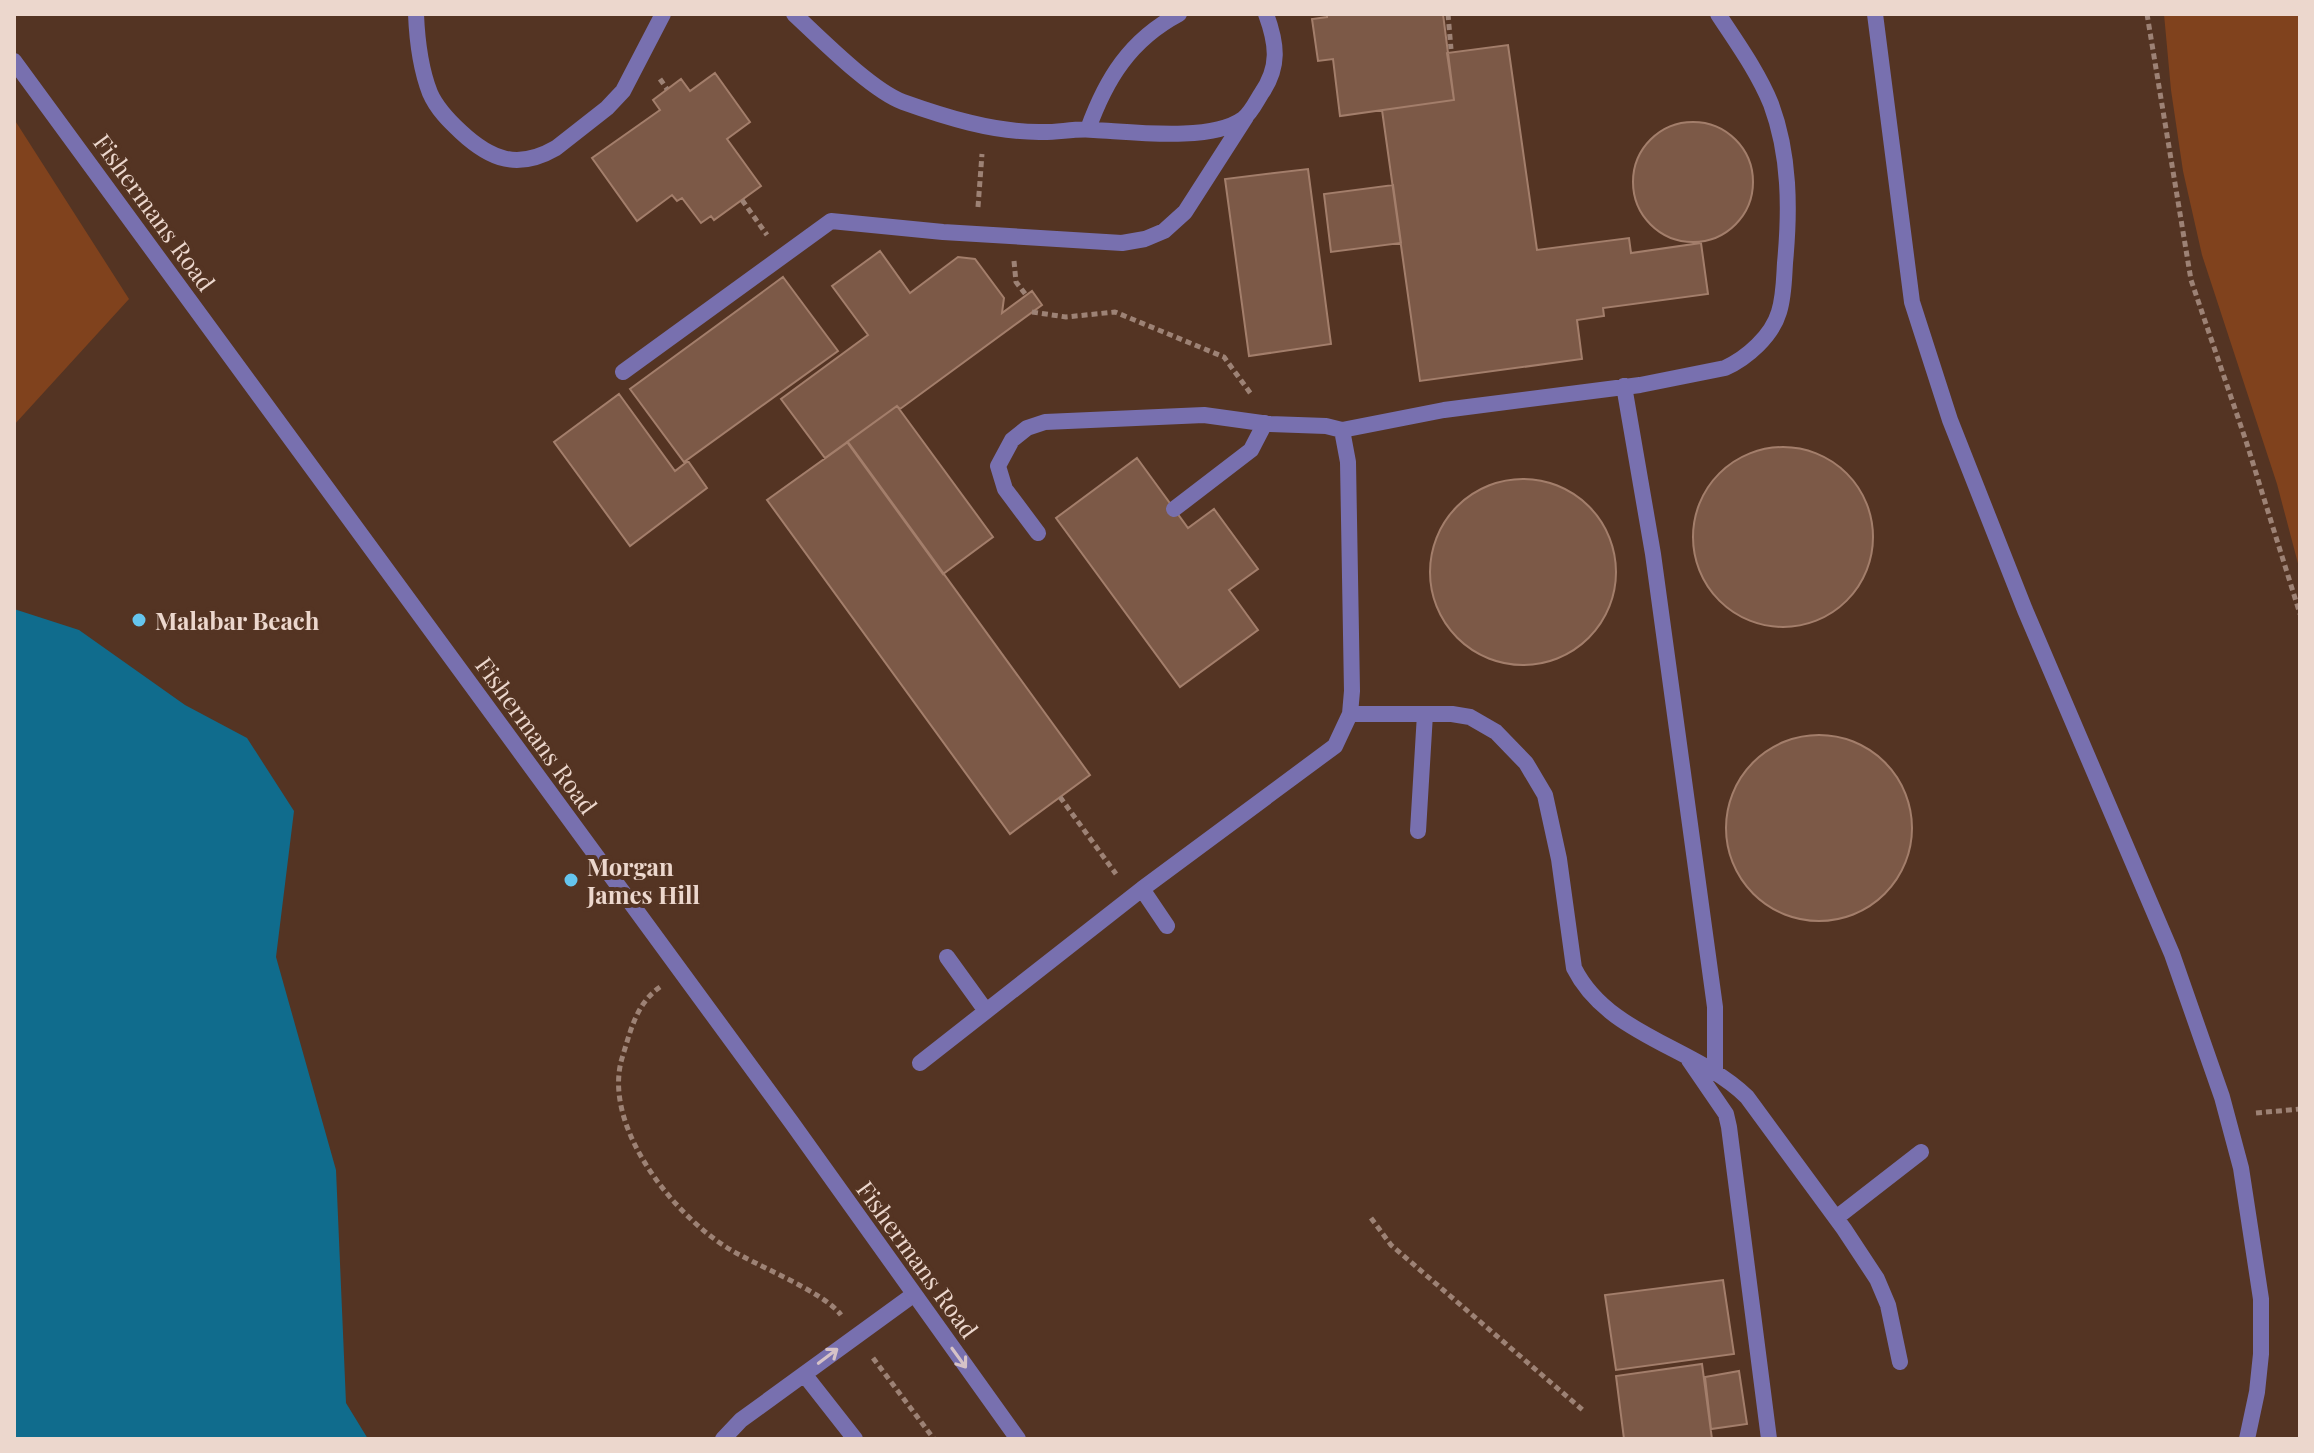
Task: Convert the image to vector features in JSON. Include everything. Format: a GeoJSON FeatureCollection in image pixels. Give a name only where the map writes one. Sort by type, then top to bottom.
{"type":"FeatureCollection","features":[{"type":"Feature","properties":{"kind":"street"},"geometry":{"type":"LineString","coordinates":[[416,14],[426,75],[435,103],[476,146],[488,154],[516,160],[548,153],[607,108],[631,79],[663,14]]}},
{"type":"Feature","properties":{"kind":"street"},"geometry":{"type":"LineString","coordinates":[[794,14],[881,90],[900,101],[962,120],[1038,132],[1088,129],[1146,133],[1209,132],[1246,117]]}},
{"type":"Feature","properties":{"kind":"street"},"geometry":{"type":"LineString","coordinates":[[1088,129],[1108,81],[1124,57],[1179,14]]}},
{"type":"Feature","properties":{"kind":"street"},"geometry":{"type":"LineString","coordinates":[[623,372],[822,226],[839,220],[943,232],[1122,243],[1145,239],[1172,225],[1185,212],[1273,77],[1274,50],[1266,14]]}},
{"type":"Feature","properties":{"kind":"street"},"geometry":{"type":"LineString","coordinates":[[1038,533],[1005,489],[998,466],[1012,440],[1036,423],[1204,415],[1342,430],[1444,410],[1624,386],[1725,368],[1738,362],[1760,342],[1779,312],[1790,217],[1777,124],[1749,60],[1718,14]]}},
{"type":"Feature","properties":{"kind":"street"},"geometry":{"type":"LineString","coordinates":[[1875,14],[1912,302],[1950,420],[2025,610],[2172,954],[2241,1168],[2261,1299],[2261,1354],[2247,1439]]}},
{"type":"Feature","properties":{"kind":"street","name":"Fishermans Road"},"geometry":{"type":"LineString","coordinates":[[14,61],[792,1123],[1018,1439]]}},
{"type":"Feature","properties":{"kind":"street"},"geometry":{"type":"LineString","coordinates":[[1624,386],[1653,554],[1715,1007],[1715,1072]]}},
{"type":"Feature","properties":{"kind":"street"},"geometry":{"type":"LineString","coordinates":[[1174,509],[1251,450],[1265,423]]}},
{"type":"Feature","properties":{"kind":"street"},"geometry":{"type":"LineString","coordinates":[[920,1063],[1137,893],[1328,752],[1341,736],[1350,714],[1351,598],[1348,462],[1342,430]]}},
{"type":"Feature","properties":{"kind":"street"},"geometry":{"type":"LineString","coordinates":[[1350,714],[1470,717],[1496,732],[1526,763],[1545,795],[1559,859],[1574,968],[1580,980],[1589,993],[1612,1013],[1715,1072],[1747,1097],[1877,1279],[1885,1297],[1900,1362]]}},
{"type":"Feature","properties":{"kind":"street"},"geometry":{"type":"LineString","coordinates":[[1418,831],[1425,714]]}},
{"type":"Feature","properties":{"kind":"street"},"geometry":{"type":"LineString","coordinates":[[1137,893],[1167,926]]}},
{"type":"Feature","properties":{"kind":"street"},"geometry":{"type":"LineString","coordinates":[[947,957],[986,1011]]}},
{"type":"Feature","properties":{"kind":"street"},"geometry":{"type":"LineString","coordinates":[[1682,1053],[1726,1114],[1769,1439]]}},
{"type":"Feature","properties":{"kind":"street"},"geometry":{"type":"LineString","coordinates":[[1836,1218],[1921,1152]]}},
{"type":"Feature","properties":{"kind":"street"},"geometry":{"type":"LineString","coordinates":[[723,1439],[741,1420],[913,1295]]}},
{"type":"Feature","properties":{"kind":"street"},"geometry":{"type":"LineString","coordinates":[[804,1374],[855,1439]]}},
{"type":"Feature","properties":{"kind":"path"},"geometry":{"type":"LineString","coordinates":[[1448,14],[1451,49]]}},
{"type":"Feature","properties":{"kind":"path"},"geometry":{"type":"LineString","coordinates":[[2147,14],[2194,292],[2246,441],[2300,614]]}},
{"type":"Feature","properties":{"kind":"path"},"geometry":{"type":"LineString","coordinates":[[742,200],[782,256]]}},
{"type":"Feature","properties":{"kind":"path"},"geometry":{"type":"LineString","coordinates":[[1032,312],[1066,317],[1115,312],[1224,357],[1249,390],[1265,423]]}},
{"type":"Feature","properties":{"kind":"path"},"geometry":{"type":"LineString","coordinates":[[1060,797],[1137,893]]}},
{"type":"Feature","properties":{"kind":"path"},"geometry":{"type":"LineString","coordinates":[[680,972],[641,1005],[620,1062],[617,1082],[619,1098],[633,1143],[666,1192],[700,1228],[725,1247],[832,1305],[934,1439]]}},
{"type":"Feature","properties":{"kind":"path"},"geometry":{"type":"LineString","coordinates":[[2227,1119],[2300,1109]]}},
{"type":"Feature","properties":{"kind":"path"},"geometry":{"type":"LineString","coordinates":[[1371,1218],[1391,1245],[1585,1412]]}},
{"type":"Feature","properties":{"kind":"shaded area"},"geometry":{"type":"Polygon","coordinates":[[[2164,14],[2300,14],[2300,571],[2277,484],[2202,255],[2183,171],[2164,14]]]}},
{"type":"Feature","properties":{"kind":"shaded area"},"geometry":{"type":"Polygon","coordinates":[[[14,119],[129,299],[14,425],[14,119]]]}},
{"type":"Feature","properties":{"kind":"water"},"geometry":{"type":"Polygon","coordinates":[[[14,609],[79,630],[185,705],[247,738],[294,811],[276,957],[336,1170],[346,1403],[368,1439],[14,1439],[14,609]]]}},
{"type":"Feature","properties":{"kind":"building"},"geometry":{"type":"Polygon","coordinates":[[[1327,14],[1443,14],[1454,100],[1340,116],[1333,59],[1318,61],[1312,19],[1327,17],[1327,14]]]}},
{"type":"Feature","properties":{"kind":"building"},"geometry":{"type":"Polygon","coordinates":[[[1508,45],[1537,250],[1629,238],[1631,253],[1701,243],[1708,294],[1603,308],[1604,316],[1577,320],[1582,359],[1420,381],[1382,110],[1454,100],[1447,53],[1508,45]]]}},
{"type":"Feature","properties":{"kind":"building"},"geometry":{"type":"Polygon","coordinates":[[[715,73],[750,122],[727,139],[761,186],[714,220],[711,216],[701,223],[682,198],[677,201],[672,195],[637,221],[592,158],[660,110],[653,100],[681,79],[690,91],[715,73]]]}},
{"type":"Feature","properties":{"kind":"building"},"geometry":{"type":"Polygon","coordinates":[[[1693,122],[1716,126],[1736,139],[1749,159],[1753,182],[1749,205],[1736,225],[1716,238],[1693,242],[1670,238],[1650,225],[1637,205],[1633,182],[1637,159],[1650,139],[1670,126],[1693,122]]]}},
{"type":"Feature","properties":{"kind":"building"},"geometry":{"type":"Polygon","coordinates":[[[1308,169],[1331,344],[1249,356],[1225,179],[1308,169]]]}},
{"type":"Feature","properties":{"kind":"building"},"geometry":{"type":"Polygon","coordinates":[[[1393,185],[1401,243],[1331,252],[1324,194],[1393,185]]]}},
{"type":"Feature","properties":{"kind":"building"},"geometry":{"type":"Polygon","coordinates":[[[880,251],[910,293],[958,257],[975,259],[1004,298],[1002,313],[1032,291],[1042,305],[900,409],[897,406],[825,458],[781,399],[868,335],[832,286],[880,251]]]}},
{"type":"Feature","properties":{"kind":"building"},"geometry":{"type":"Polygon","coordinates":[[[783,277],[838,351],[684,462],[630,389],[783,277]]]}},
{"type":"Feature","properties":{"kind":"building"},"geometry":{"type":"Polygon","coordinates":[[[619,394],[675,471],[688,461],[707,488],[630,546],[554,442],[619,394]]]}},
{"type":"Feature","properties":{"kind":"building"},"geometry":{"type":"Polygon","coordinates":[[[897,406],[993,537],[943,574],[847,442],[897,406]]]}},
{"type":"Feature","properties":{"kind":"building"},"geometry":{"type":"Polygon","coordinates":[[[848,442],[1090,775],[1010,834],[767,500],[848,442]]]}},
{"type":"Feature","properties":{"kind":"building"},"geometry":{"type":"Polygon","coordinates":[[[1783,447],[1818,453],[1847,473],[1867,502],[1873,537],[1867,572],[1847,601],[1818,621],[1783,627],[1748,621],[1719,601],[1699,572],[1693,537],[1699,502],[1719,473],[1748,453],[1783,447]]]}},
{"type":"Feature","properties":{"kind":"building"},"geometry":{"type":"Polygon","coordinates":[[[1137,458],[1188,528],[1214,509],[1258,569],[1229,590],[1258,630],[1180,687],[1056,518],[1137,458]]]}},
{"type":"Feature","properties":{"kind":"building"},"geometry":{"type":"Polygon","coordinates":[[[1523,479],[1559,486],[1589,506],[1609,536],[1616,572],[1609,608],[1589,638],[1559,658],[1523,665],[1487,658],[1457,638],[1437,608],[1430,572],[1437,536],[1457,506],[1487,486],[1523,479]]]}},
{"type":"Feature","properties":{"kind":"building"},"geometry":{"type":"Polygon","coordinates":[[[1819,735],[1837,736],[1855,742],[1885,762],[1905,792],[1911,810],[1911,846],[1905,864],[1885,894],[1855,914],[1837,920],[1819,921],[1801,920],[1783,914],[1753,894],[1733,864],[1727,846],[1726,828],[1727,810],[1733,792],[1753,762],[1783,742],[1801,736],[1819,735]]]}},
{"type":"Feature","properties":{"kind":"building"},"geometry":{"type":"Polygon","coordinates":[[[1723,1280],[1734,1354],[1616,1370],[1605,1295],[1723,1280]]]}},
{"type":"Feature","properties":{"kind":"building"},"geometry":{"type":"Polygon","coordinates":[[[1702,1364],[1712,1439],[1624,1439],[1616,1376],[1702,1364]]]}},
{"type":"Feature","properties":{"kind":"building"},"geometry":{"type":"Polygon","coordinates":[[[1739,1371],[1747,1424],[1711,1429],[1705,1377],[1739,1371]]]}},
{"type":"Feature","properties":{"kind":"place","name":"Malabar Beach"},"geometry":{"type":"Point","coordinates":[139,620]}},
{"type":"Feature","properties":{"kind":"place","name":"Morgan James Hill"},"geometry":{"type":"Point","coordinates":[571,880]}}]}
